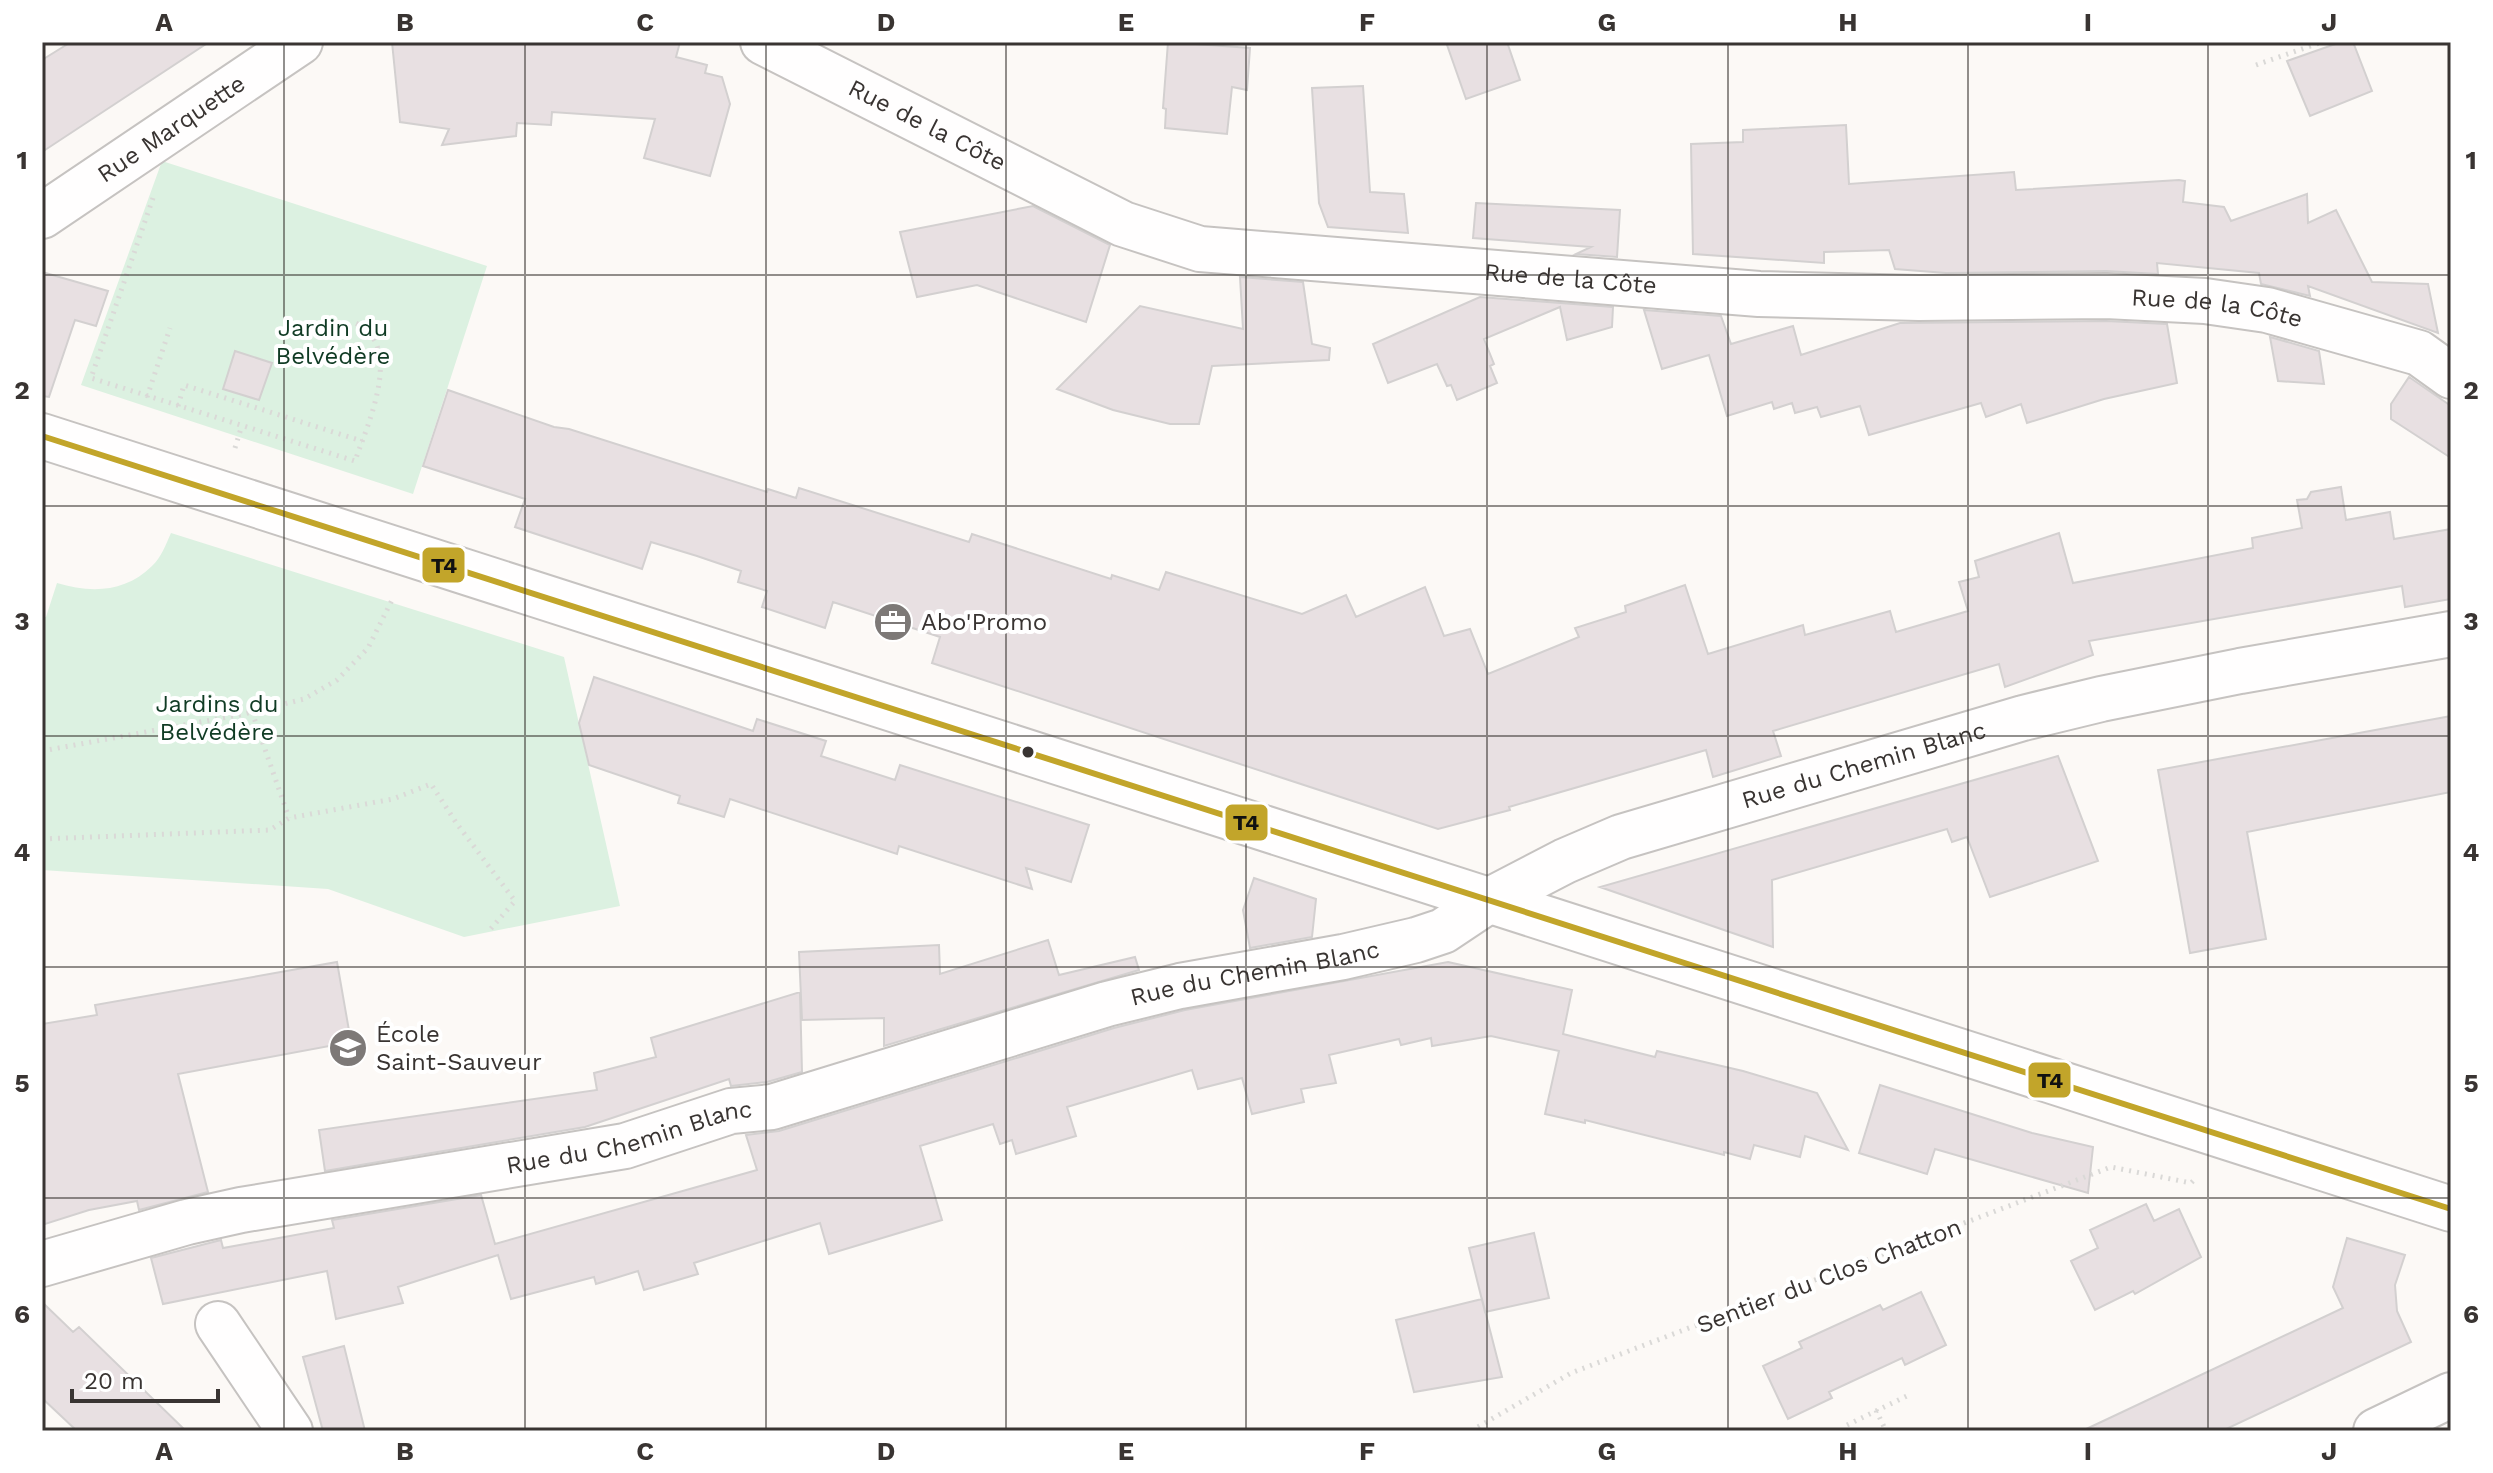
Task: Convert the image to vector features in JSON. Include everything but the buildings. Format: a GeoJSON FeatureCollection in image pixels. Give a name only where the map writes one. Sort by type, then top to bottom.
{"type":"FeatureCollection","features":[{"type":"Feature","properties":{"kind":"street","name":"Rue Marquette"},"geometry":{"type":"LineString","coordinates":[[42,216],[300,42]]}},
{"type":"Feature","properties":{"kind":"street","name":"Rue de la Côte"},"geometry":{"type":"LineString","coordinates":[[763,42],[1123,224],[1200,249],[1759,294],[1919,298],[2134,297],[2205,301],[2267,310],[2440,355]]}},
{"type":"Feature","properties":{"kind":"street"},"geometry":{"type":"LineString","coordinates":[[42,436],[2451,1209]]}},
{"type":"Feature","properties":{"kind":"street","name":"Rue du Chemin Blanc"},"geometry":{"type":"LineString","coordinates":[[42,1264],[187,1222],[241,1210],[625,1146],[731,1111],[772,1107],[1107,1004],[1180,986],[1343,957],[1416,940],[1443,931],[1488,901],[1578,855],[1621,837],[2023,718],[2225,674],[2451,634]]}},
{"type":"Feature","properties":{"kind":"street"},"geometry":{"type":"LineString","coordinates":[[218,1324],[290,1431]]}},
{"type":"Feature","properties":{"kind":"street"},"geometry":{"type":"LineString","coordinates":[[2376,1431],[2451,1395]]}},
{"type":"Feature","properties":{"kind":"path"},"geometry":{"type":"LineString","coordinates":[[2256,65],[2322,42]]}},
{"type":"Feature","properties":{"kind":"path"},"geometry":{"type":"LineString","coordinates":[[154,198],[91,378],[355,461],[381,378],[373,336],[365,327],[353,322]]}},
{"type":"Feature","properties":{"kind":"path"},"geometry":{"type":"LineString","coordinates":[[147,397],[170,328]]}},
{"type":"Feature","properties":{"kind":"path"},"geometry":{"type":"LineString","coordinates":[[178,406],[184,385],[362,441]]}},
{"type":"Feature","properties":{"kind":"path"},"geometry":{"type":"LineString","coordinates":[[235,448],[242,425]]}},
{"type":"Feature","properties":{"kind":"path"},"geometry":{"type":"LineString","coordinates":[[42,751],[252,712],[304,699],[337,680],[368,648],[392,600]]}},
{"type":"Feature","properties":{"kind":"path"},"geometry":{"type":"LineString","coordinates":[[252,712],[289,818]]}},
{"type":"Feature","properties":{"kind":"path"},"geometry":{"type":"LineString","coordinates":[[42,839],[270,830],[289,818],[393,799],[431,784],[515,901],[487,933]]}},
{"type":"Feature","properties":{"kind":"path","name":"Sentier du Clos Chatton"},"geometry":{"type":"LineString","coordinates":[[1471,1431],[1571,1373],[2111,1167],[2191,1183],[2196,1178]]}},
{"type":"Feature","properties":{"kind":"path"},"geometry":{"type":"LineString","coordinates":[[1847,1425],[1911,1394]]}},
{"type":"Feature","properties":{"kind":"path"},"geometry":{"type":"LineString","coordinates":[[1876,1410],[1886,1431]]}},
{"type":"Feature","properties":{"kind":"green space","name":"Jardin du Belvédère"},"geometry":{"type":"Polygon","coordinates":[[[162,161],[487,266],[413,494],[81,385],[162,161]]]}},
{"type":"Feature","properties":{"kind":"green space","name":"Jardins du Belvédère"},"geometry":{"type":"Polygon","coordinates":[[[171,533],[564,657],[620,906],[464,937],[328,889],[42,870],[42,616],[46,617],[57,583],[94,589],[119,586],[142,575],[155,563],[171,533]]]}},
{"type":"Feature","properties":{"kind":"transit line","name":"T4"},"geometry":{"type":"LineString","coordinates":[[42,436],[2451,1209]]}},
{"type":"Feature","properties":{"kind":"place","name":"Abo'Promo"},"geometry":{"type":"Point","coordinates":[893,622]}},
{"type":"Feature","properties":{"kind":"place","name":"École Saint-Sauveur"},"geometry":{"type":"Point","coordinates":[348,1048]}}]}
